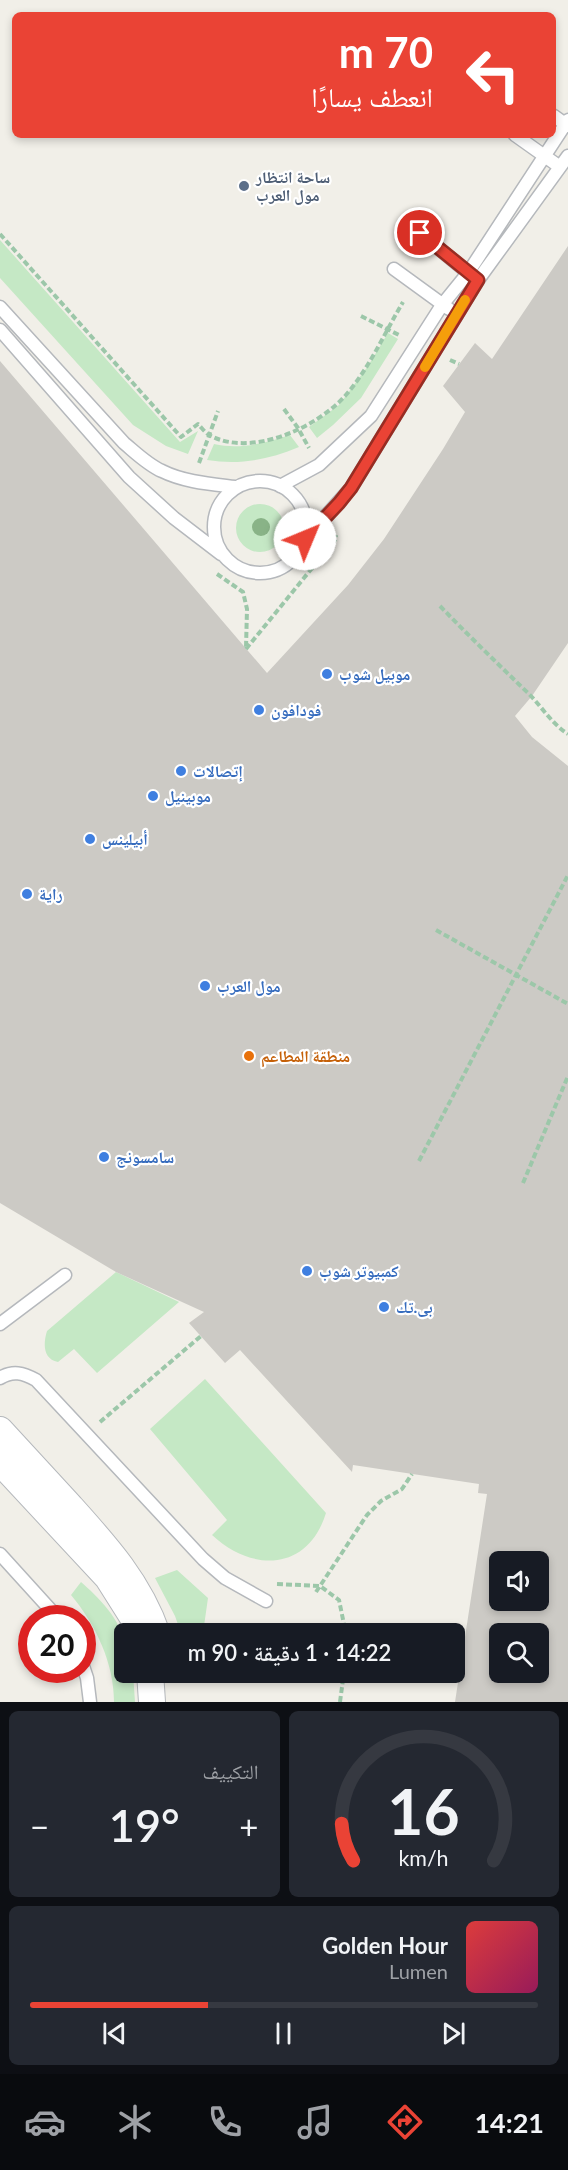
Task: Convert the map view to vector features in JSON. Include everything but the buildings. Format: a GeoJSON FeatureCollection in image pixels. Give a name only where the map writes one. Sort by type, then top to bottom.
{"type":"FeatureCollection","features":[{"type":"Feature","properties":{"kind":"street"},"geometry":{"type":"LineString","coordinates":[[0,1430],[107,1547],[143,1600],[152,1623]]}},
{"type":"Feature","properties":{"kind":"street"},"geometry":{"type":"LineString","coordinates":[[0,1462],[108,1578],[123,1600],[134,1623]]}},
{"type":"Feature","properties":{"kind":"street"},"geometry":{"type":"LineString","coordinates":[[151,1683],[152,1702]]}},
{"type":"Feature","properties":{"kind":"street"},"geometry":{"type":"LineString","coordinates":[[169,1683],[170,1702]]}},
{"type":"Feature","properties":{"kind":"lane"},"geometry":{"type":"LineString","coordinates":[[305,539],[351,488],[456,315],[473,276],[544,154],[567,124]]}},
{"type":"Feature","properties":{"kind":"lane"},"geometry":{"type":"LineString","coordinates":[[520,138],[560,167]]}},
{"type":"Feature","properties":{"kind":"lane"},"geometry":{"type":"LineString","coordinates":[[280,486],[319,465],[371,416],[442,305],[473,276],[568,156]]}},
{"type":"Feature","properties":{"kind":"lane"},"geometry":{"type":"LineString","coordinates":[[420,233],[473,276]]}},
{"type":"Feature","properties":{"kind":"lane"},"geometry":{"type":"LineString","coordinates":[[394,269],[456,315]]}},
{"type":"Feature","properties":{"kind":"lane"},"geometry":{"type":"LineString","coordinates":[[0,307],[124,443],[141,457],[161,471],[192,481],[235,488]]}},
{"type":"Feature","properties":{"kind":"lane"},"geometry":{"type":"LineString","coordinates":[[0,330],[129,477],[174,518],[232,565],[245,572],[260,574],[275,571],[288,564],[299,553],[305,539],[306,524],[302,508],[293,495],[280,486],[265,481],[249,482],[235,488],[224,498],[216,511],[213,525],[215,540],[221,554]]}},
{"type":"Feature","properties":{"kind":"lane"},"geometry":{"type":"LineString","coordinates":[[0,1324],[65,1275]]}},
{"type":"Feature","properties":{"kind":"lane"},"geometry":{"type":"LineString","coordinates":[[0,1378],[14,1373],[26,1374],[36,1380],[203,1559],[225,1578],[266,1601]]}},
{"type":"Feature","properties":{"kind":"lane"},"geometry":{"type":"LineString","coordinates":[[0,1554],[46,1605]]}},
{"type":"Feature","properties":{"kind":"lane"},"geometry":{"type":"LineString","coordinates":[[88,1683],[90,1702]]}},
{"type":"Feature","properties":{"kind":"path"},"geometry":{"type":"LineString","coordinates":[[0,234],[181,436],[198,424],[209,435],[228,443],[257,443],[315,422],[343,398],[358,380],[403,302]]}},
{"type":"Feature","properties":{"kind":"path"},"geometry":{"type":"LineString","coordinates":[[440,606],[478,647],[532,696],[553,721],[568,734]]}},
{"type":"Feature","properties":{"kind":"path"},"geometry":{"type":"LineString","coordinates":[[419,1161],[568,875]]}},
{"type":"Feature","properties":{"kind":"path"},"geometry":{"type":"LineString","coordinates":[[436,930],[568,1004]]}},
{"type":"Feature","properties":{"kind":"path"},"geometry":{"type":"LineString","coordinates":[[523,1183],[568,1076]]}},
{"type":"Feature","properties":{"kind":"path"},"geometry":{"type":"LineString","coordinates":[[86,1434],[201,1336]]}},
{"type":"Feature","properties":{"kind":"path"},"geometry":{"type":"LineString","coordinates":[[316,1592],[367,1515],[381,1502],[402,1489],[411,1474]]}},
{"type":"Feature","properties":{"kind":"path"},"geometry":{"type":"LineString","coordinates":[[270,1583],[320,1586],[339,1600],[344,1623]]}},
{"type":"Feature","properties":{"kind":"path"},"geometry":{"type":"LineString","coordinates":[[340,1702],[343,1683]]}},
{"type":"Feature","properties":{"kind":"green space"},"geometry":{"type":"Polygon","coordinates":[[[0,240],[180,442],[198,431],[188,454],[166,446],[133,425],[0,278],[0,240]]]}},
{"type":"Feature","properties":{"kind":"green space"},"geometry":{"type":"Polygon","coordinates":[[[388,333],[398,339],[361,398],[317,438],[309,427],[339,405],[368,366],[388,333]]]}},
{"type":"Feature","properties":{"kind":"green space"},"geometry":{"type":"Polygon","coordinates":[[[290,435],[299,447],[276,455],[242,462],[207,460],[214,444],[243,446],[290,435]]]}},
{"type":"Feature","properties":{"kind":"green space"},"geometry":{"type":"Polygon","coordinates":[[[260,504],[277,511],[284,528],[277,545],[260,552],[243,545],[236,528],[243,511],[260,504]]]}},
{"type":"Feature","properties":{"kind":"green space"},"geometry":{"type":"Polygon","coordinates":[[[116,1272],[179,1302],[97,1373],[74,1349],[58,1362],[49,1358],[45,1350],[47,1331],[116,1272]]]}},
{"type":"Feature","properties":{"kind":"green space"},"geometry":{"type":"Polygon","coordinates":[[[205,1379],[326,1513],[318,1532],[306,1546],[293,1555],[278,1560],[261,1560],[245,1556],[212,1535],[227,1520],[150,1429],[205,1379]]]}},
{"type":"Feature","properties":{"kind":"green space"},"geometry":{"type":"Polygon","coordinates":[[[177,1570],[208,1598],[204,1623],[177,1623],[155,1578],[177,1570]]]}},
{"type":"Feature","properties":{"kind":"green space"},"geometry":{"type":"Polygon","coordinates":[[[81,1582],[101,1601],[117,1623],[114,1623],[114,1683],[134,1683],[135,1702],[114,1702],[111,1673],[96,1632],[96,1605],[78,1605],[71,1595],[81,1582]]]}},
{"type":"Feature","properties":{"kind":"slow traffic"},"geometry":{"type":"LineString","coordinates":[[425,367],[465,300]]}},
{"type":"Feature","properties":{"kind":"place","name":"ساحة انتظار مول العرب"},"geometry":{"type":"Point","coordinates":[244,186]}},
{"type":"Feature","properties":{"kind":"place","name":"موبيل شوب"},"geometry":{"type":"Point","coordinates":[327,674]}},
{"type":"Feature","properties":{"kind":"place","name":"فودافون"},"geometry":{"type":"Point","coordinates":[259,710]}},
{"type":"Feature","properties":{"kind":"place","name":"إتصالات"},"geometry":{"type":"Point","coordinates":[181,771]}},
{"type":"Feature","properties":{"kind":"place","name":"موبينيل"},"geometry":{"type":"Point","coordinates":[153,796]}},
{"type":"Feature","properties":{"kind":"place","name":"أبيلينس"},"geometry":{"type":"Point","coordinates":[90,839]}},
{"type":"Feature","properties":{"kind":"place","name":"راية"},"geometry":{"type":"Point","coordinates":[27,894]}},
{"type":"Feature","properties":{"kind":"place","name":"مول العرب"},"geometry":{"type":"Point","coordinates":[205,986]}},
{"type":"Feature","properties":{"kind":"place","name":"منطقة المطاعم"},"geometry":{"type":"Point","coordinates":[249,1056]}},
{"type":"Feature","properties":{"kind":"place","name":"سامسونج"},"geometry":{"type":"Point","coordinates":[104,1157]}},
{"type":"Feature","properties":{"kind":"place","name":"كمبيوتر شوب"},"geometry":{"type":"Point","coordinates":[307,1271]}},
{"type":"Feature","properties":{"kind":"place","name":"بى.تك"},"geometry":{"type":"Point","coordinates":[384,1307]}},
{"type":"Feature","properties":{"kind":"route"},"geometry":{"type":"LineString","coordinates":[[305,539],[351,488],[478,280],[420,233]]}}]}
